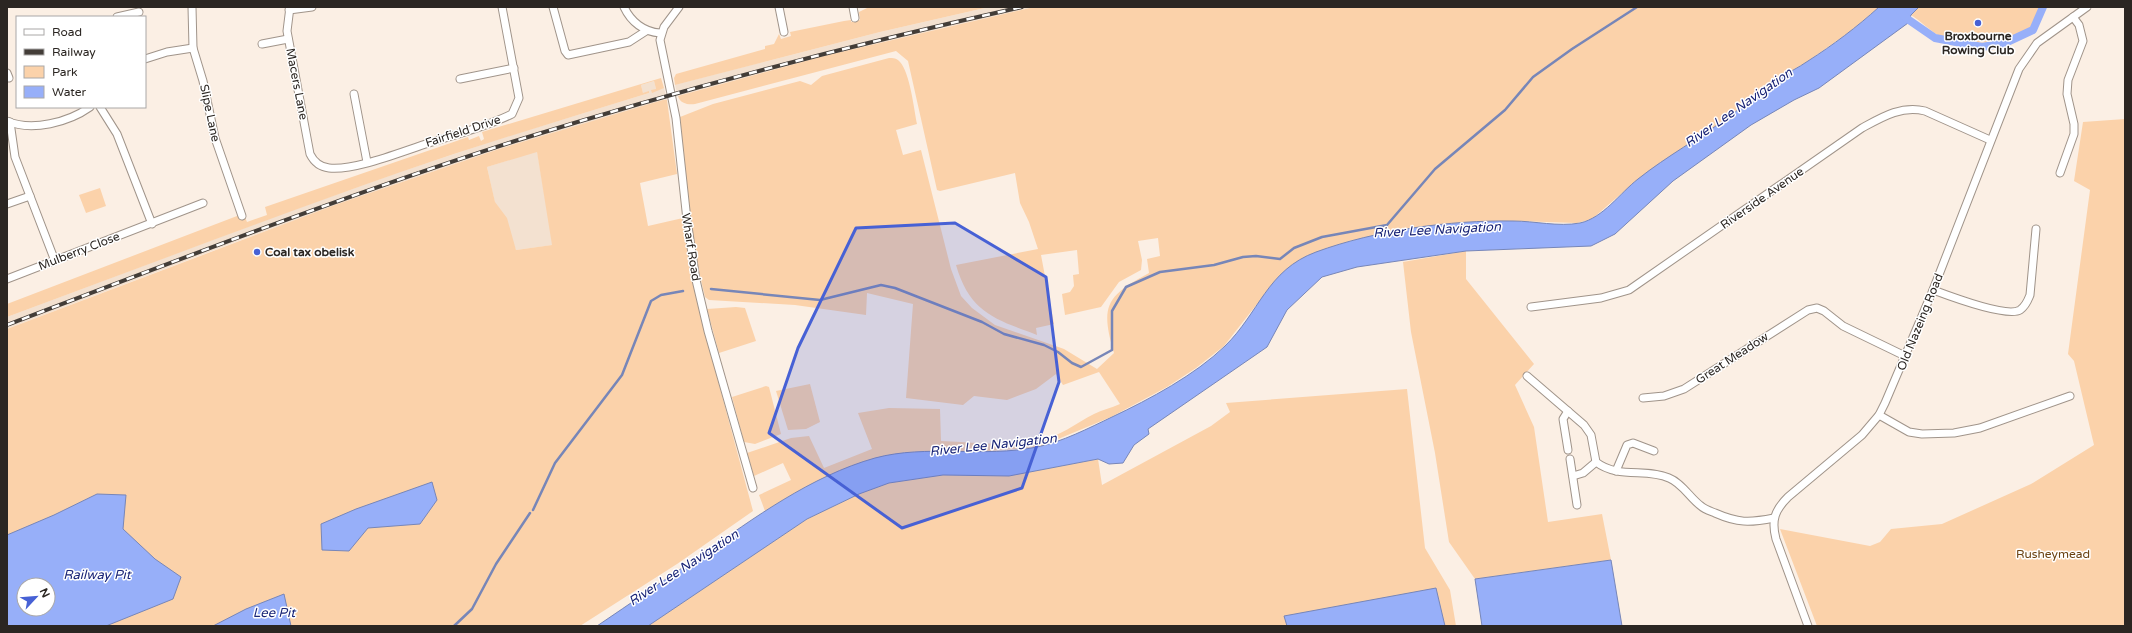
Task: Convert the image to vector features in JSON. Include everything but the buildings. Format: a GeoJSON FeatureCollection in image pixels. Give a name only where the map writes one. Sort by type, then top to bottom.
{"type":"FeatureCollection","features":[{"type":"Feature","properties":{"kind":"street","name":"Slipe Lane"},"geometry":{"type":"LineString","coordinates":[[192,7],[193,48],[203,81],[215,138],[242,216]]}},
{"type":"Feature","properties":{"kind":"street"},"geometry":{"type":"LineString","coordinates":[[290,8],[312,7]]}},
{"type":"Feature","properties":{"kind":"street","name":"Fairfield Drive"},"geometry":{"type":"LineString","coordinates":[[314,161],[320,166],[330,168],[368,162],[489,124],[512,114],[519,98],[502,7]]}},
{"type":"Feature","properties":{"kind":"street"},"geometry":{"type":"LineString","coordinates":[[553,7],[565,51],[568,55],[629,42],[646,31]]}},
{"type":"Feature","properties":{"kind":"street"},"geometry":{"type":"LineString","coordinates":[[624,7],[631,18],[646,31],[660,33],[679,7]]}},
{"type":"Feature","properties":{"kind":"street"},"geometry":{"type":"LineString","coordinates":[[779,7],[784,32]]}},
{"type":"Feature","properties":{"kind":"street"},"geometry":{"type":"LineString","coordinates":[[853,7],[855,18]]}},
{"type":"Feature","properties":{"kind":"street","name":"Old Nazeing Road"},"geometry":{"type":"LineString","coordinates":[[1774,518],[1779,506],[1788,497],[1862,435],[1879,415],[1933,290],[1990,140],[2019,69],[2026,56],[2037,43],[2087,7]]}},
{"type":"Feature","properties":{"kind":"street","name":"Macers Lane"},"geometry":{"type":"LineString","coordinates":[[290,8],[287,24],[288,39],[310,154],[314,161]]}},
{"type":"Feature","properties":{"kind":"street"},"geometry":{"type":"LineString","coordinates":[[121,16],[139,12]]}},
{"type":"Feature","properties":{"kind":"street"},"geometry":{"type":"LineString","coordinates":[[2060,173],[2074,134],[2074,124],[2067,94],[2068,80],[2084,41],[2079,25],[2073,17]]}},
{"type":"Feature","properties":{"kind":"street","name":"Wharf Road"},"geometry":{"type":"LineString","coordinates":[[660,33],[661,48],[676,118],[686,220],[696,280],[708,331],[753,488]]}},
{"type":"Feature","properties":{"kind":"street"},"geometry":{"type":"LineString","coordinates":[[262,44],[288,39]]}},
{"type":"Feature","properties":{"kind":"street"},"geometry":{"type":"LineString","coordinates":[[146,59],[167,52],[193,48]]}},
{"type":"Feature","properties":{"kind":"street"},"geometry":{"type":"LineString","coordinates":[[460,79],[514,68]]}},
{"type":"Feature","properties":{"kind":"street"},"geometry":{"type":"LineString","coordinates":[[354,94],[368,162]]}},
{"type":"Feature","properties":{"kind":"street"},"geometry":{"type":"LineString","coordinates":[[55,261],[15,157],[9,122],[31,125],[60,121],[78,115],[88,108]]}},
{"type":"Feature","properties":{"kind":"street"},"geometry":{"type":"LineString","coordinates":[[101,108],[117,134],[152,224]]}},
{"type":"Feature","properties":{"kind":"street","name":"Riverside Avenue"},"geometry":{"type":"LineString","coordinates":[[1532,307],[1602,298],[1629,290],[1862,128],[1890,114],[1915,108],[1990,140]]}},
{"type":"Feature","properties":{"kind":"street"},"geometry":{"type":"LineString","coordinates":[[7,204],[30,196]]}},
{"type":"Feature","properties":{"kind":"street","name":"Mulberry Close"},"geometry":{"type":"LineString","coordinates":[[7,279],[203,203]]}},
{"type":"Feature","properties":{"kind":"street"},"geometry":{"type":"LineString","coordinates":[[1933,290],[1981,306],[2011,312],[2020,310],[2026,304],[2030,294],[2036,229]]}},
{"type":"Feature","properties":{"kind":"street","name":"Great Meadow"},"geometry":{"type":"LineString","coordinates":[[1643,398],[1664,396],[1684,389],[1798,316],[1808,310],[1817,308],[1824,311],[1843,326],[1905,356]]}},
{"type":"Feature","properties":{"kind":"street"},"geometry":{"type":"LineString","coordinates":[[1527,376],[1584,425],[1591,435],[1596,462]]}},
{"type":"Feature","properties":{"kind":"street"},"geometry":{"type":"LineString","coordinates":[[1879,415],[1909,432],[1922,434],[1954,433],[1980,428],[2070,396]]}},
{"type":"Feature","properties":{"kind":"street"},"geometry":{"type":"LineString","coordinates":[[1568,411],[1562,419],[1568,450]]}},
{"type":"Feature","properties":{"kind":"street"},"geometry":{"type":"LineString","coordinates":[[1616,471],[1627,445],[1632,442],[1654,451]]}},
{"type":"Feature","properties":{"kind":"street"},"geometry":{"type":"LineString","coordinates":[[1570,459],[1574,476],[1577,505]]}},
{"type":"Feature","properties":{"kind":"street"},"geometry":{"type":"LineString","coordinates":[[1596,462],[1616,471],[1670,478],[1701,507],[1731,520],[1749,523],[1774,518],[1773,526],[1776,539],[1808,626]]}},
{"type":"Feature","properties":{"kind":"street"},"geometry":{"type":"LineString","coordinates":[[1574,476],[1583,473],[1596,462]]}},
{"type":"Feature","properties":{"kind":"highlighted area"},"geometry":{"type":"Polygon","coordinates":[[[955,223],[1046,277],[1059,382],[1022,488],[902,528],[769,433],[798,348],[856,228],[955,223]]]}},
{"type":"Feature","properties":{"kind":"shaded area"},"geometry":{"type":"Polygon","coordinates":[[[989,7],[1034,7],[824,56],[678,96],[675,85],[880,32],[989,7]]]}},
{"type":"Feature","properties":{"kind":"shaded area"},"geometry":{"type":"Polygon","coordinates":[[[654,81],[656,89],[664,88],[667,100],[499,149],[403,182],[246,238],[7,329],[7,317],[279,215],[400,172],[496,140],[649,93],[643,93],[641,85],[654,81]]]}},
{"type":"Feature","properties":{"kind":"shaded area"},"geometry":{"type":"Polygon","coordinates":[[[537,151],[553,245],[516,250],[495,203],[487,167],[537,151]]]}},
{"type":"Feature","properties":{"kind":"green space"},"geometry":{"type":"Polygon","coordinates":[[[869,7],[989,7],[880,32],[675,85],[674,78],[676,74],[765,49],[765,46],[774,44],[779,34],[781,39],[791,36],[790,32],[844,21],[851,20],[851,22],[860,20],[859,12],[869,7]]]}},
{"type":"Feature","properties":{"kind":"green space"},"geometry":{"type":"Polygon","coordinates":[[[1034,7],[1879,7],[1851,31],[1805,63],[1776,80],[1731,115],[1622,193],[1592,219],[1577,223],[1513,221],[1474,223],[1420,228],[1349,241],[1257,304],[1224,346],[1196,368],[1167,387],[1111,417],[1039,447],[977,452],[943,450],[885,456],[837,472],[765,511],[759,495],[791,480],[783,463],[754,476],[747,453],[791,438],[809,436],[824,468],[872,449],[858,413],[889,408],[940,409],[941,441],[1015,444],[1039,441],[1054,436],[1094,414],[1120,404],[1099,372],[1063,385],[1056,374],[1036,389],[1007,400],[974,396],[963,405],[906,398],[913,304],[867,293],[866,315],[795,305],[709,300],[705,297],[692,242],[680,117],[713,104],[800,81],[811,85],[822,76],[889,58],[898,60],[903,67],[909,82],[917,124],[896,130],[903,155],[921,150],[951,269],[961,296],[972,308],[995,325],[1064,349],[1097,369],[1114,353],[1108,324],[1110,304],[1115,296],[1123,289],[1149,273],[1147,259],[1160,256],[1158,238],[1138,241],[1142,260],[1141,270],[1119,282],[1101,307],[1065,315],[1062,294],[1070,292],[1074,286],[1073,275],[1079,274],[1077,250],[1041,255],[1054,324],[1036,328],[1037,335],[1009,324],[986,312],[969,294],[956,265],[1038,249],[1029,222],[1020,203],[1015,173],[940,191],[937,190],[908,61],[896,51],[695,104],[683,102],[678,96],[824,56],[1034,7]]]}},
{"type":"Feature","properties":{"kind":"green space","name":"Broxbourne Rowing Club"},"geometry":{"type":"Polygon","coordinates":[[[1919,7],[2039,7],[2032,27],[2021,35],[2011,39],[1998,41],[1972,42],[1947,39],[1931,31],[1911,15],[1919,7]]]}},
{"type":"Feature","properties":{"kind":"green space"},"geometry":{"type":"Polygon","coordinates":[[[661,78],[664,88],[652,93],[651,90],[656,89],[654,81],[641,85],[643,93],[649,91],[649,93],[429,162],[251,226],[7,317],[7,304],[237,216],[244,215],[247,222],[267,215],[265,207],[468,137],[469,140],[479,136],[481,141],[484,139],[482,132],[661,78]]]}},
{"type":"Feature","properties":{"kind":"green space"},"geometry":{"type":"Polygon","coordinates":[[[667,100],[677,174],[640,183],[648,226],[683,218],[690,270],[698,306],[753,511],[677,564],[580,626],[7,626],[7,329],[335,205],[499,149],[667,100]],[[537,152],[487,167],[495,202],[507,218],[516,250],[552,245],[537,152]]]}},
{"type":"Feature","properties":{"kind":"green space","name":"Rusheymead"},"geometry":{"type":"Polygon","coordinates":[[[2125,119],[2125,626],[1817,626],[1780,529],[1870,546],[1880,542],[1891,529],[1942,524],[2031,484],[2094,445],[2074,361],[2068,354],[2090,190],[2074,181],[2083,122],[2125,119]]]}},
{"type":"Feature","properties":{"kind":"green space"},"geometry":{"type":"Polygon","coordinates":[[[100,188],[106,206],[86,213],[79,195],[100,188]]]}},
{"type":"Feature","properties":{"kind":"green space"},"geometry":{"type":"Polygon","coordinates":[[[1466,251],[1466,279],[1534,364],[1515,385],[1534,427],[1548,522],[1602,514],[1611,560],[1475,579],[1449,542],[1435,453],[1411,332],[1403,262],[1466,251]]]}},
{"type":"Feature","properties":{"kind":"green space"},"geometry":{"type":"Polygon","coordinates":[[[736,307],[745,308],[756,341],[719,353],[707,309],[736,307]]]}},
{"type":"Feature","properties":{"kind":"green space"},"geometry":{"type":"Polygon","coordinates":[[[810,384],[820,422],[806,429],[788,430],[776,391],[810,384]]]}},
{"type":"Feature","properties":{"kind":"green space"},"geometry":{"type":"Polygon","coordinates":[[[766,386],[769,387],[781,434],[755,444],[744,442],[732,397],[766,386]]]}},
{"type":"Feature","properties":{"kind":"green space"},"geometry":{"type":"Polygon","coordinates":[[[1407,389],[1425,548],[1450,590],[1456,626],[648,626],[807,519],[859,494],[889,483],[943,475],[1009,476],[1098,459],[1102,485],[1211,426],[1230,412],[1226,403],[1407,389]]]}},
{"type":"Feature","properties":{"kind":"water","name":"River Lee Navigation"},"geometry":{"type":"Polygon","coordinates":[[[1879,7],[1919,7],[1911,15],[1908,23],[1819,88],[1794,100],[1751,125],[1673,181],[1615,234],[1591,246],[1466,251],[1357,267],[1322,277],[1287,310],[1267,347],[1148,429],[1149,434],[1134,445],[1123,463],[1109,464],[1098,459],[1009,476],[943,475],[889,483],[859,494],[807,519],[648,626],[597,626],[784,499],[851,466],[875,458],[895,454],[935,451],[1017,450],[1046,445],[1094,426],[1172,386],[1200,367],[1225,346],[1247,320],[1265,293],[1286,270],[1299,260],[1316,252],[1339,244],[1388,232],[1464,222],[1521,221],[1572,224],[1588,220],[1604,211],[1631,185],[1649,171],[1730,116],[1780,77],[1804,64],[1836,42],[1879,7]]]}},
{"type":"Feature","properties":{"kind":"water"},"geometry":{"type":"Polygon","coordinates":[[[432,482],[437,500],[420,524],[368,528],[349,551],[322,550],[321,524],[356,509],[432,482]]]}},
{"type":"Feature","properties":{"kind":"water","name":"Railway Pit"},"geometry":{"type":"Polygon","coordinates":[[[97,494],[126,495],[123,529],[155,559],[181,577],[173,599],[106,626],[7,626],[7,535],[54,515],[97,494]]]}},
{"type":"Feature","properties":{"kind":"water"},"geometry":{"type":"Polygon","coordinates":[[[1611,560],[1622,626],[1482,626],[1475,579],[1611,560]]]}},
{"type":"Feature","properties":{"kind":"water"},"geometry":{"type":"Polygon","coordinates":[[[1436,588],[1445,626],[1287,626],[1284,616],[1436,588]]]}},
{"type":"Feature","properties":{"kind":"water","name":"Lee Pit"},"geometry":{"type":"Polygon","coordinates":[[[284,594],[291,626],[213,626],[246,609],[284,594]]]}},
{"type":"Feature","properties":{"kind":"waterway","name":"River Lee Navigation"},"geometry":{"type":"LineString","coordinates":[[711,289],[820,300],[881,285],[895,288],[982,322],[1004,334],[1044,345],[1081,367],[1112,350],[1112,311],[1126,287],[1160,272],[1214,265],[1243,257],[1256,256],[1280,259],[1294,248],[1322,237],[1387,225],[1435,169],[1505,110],[1533,77],[1572,49],[1637,7]]}},
{"type":"Feature","properties":{"kind":"waterway"},"geometry":{"type":"LineString","coordinates":[[1897,7],[1906,18],[1935,38],[1982,47],[2005,43],[2033,30],[2043,7]]}},
{"type":"Feature","properties":{"kind":"waterway"},"geometry":{"type":"LineString","coordinates":[[533,510],[555,463],[622,375],[651,301],[661,295],[683,291]]}},
{"type":"Feature","properties":{"kind":"waterway"},"geometry":{"type":"LineString","coordinates":[[454,626],[472,609],[496,564],[530,513]]}},
{"type":"Feature","properties":{"kind":"railway"},"geometry":{"type":"LineString","coordinates":[[7,325],[196,253],[387,184],[515,141],[641,103],[830,52],[1022,7]]}},
{"type":"Feature","properties":{"kind":"place","name":"Broxbourne Rowing Club"},"geometry":{"type":"Point","coordinates":[1978,23]}},
{"type":"Feature","properties":{"kind":"place","name":"Coal tax obelisk"},"geometry":{"type":"Point","coordinates":[257,252]}}]}
